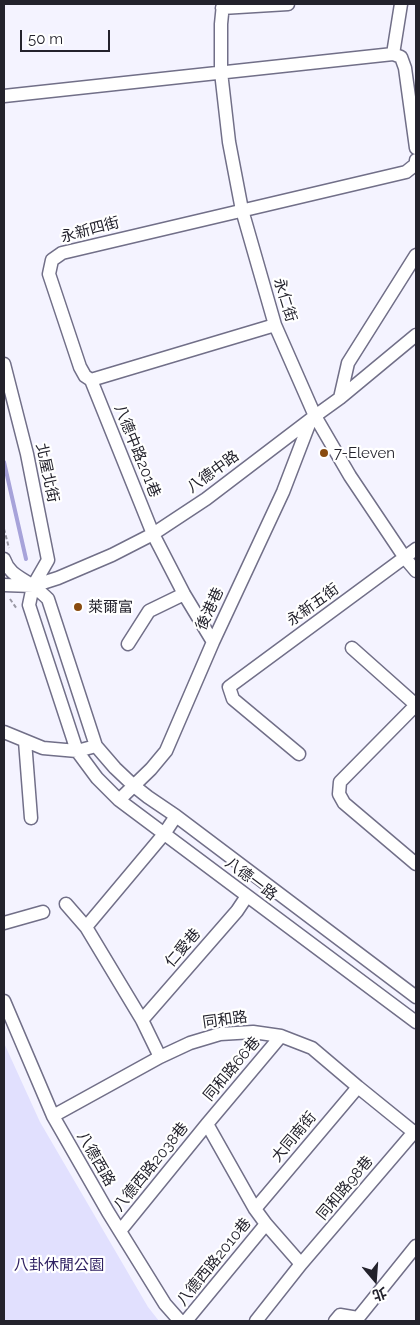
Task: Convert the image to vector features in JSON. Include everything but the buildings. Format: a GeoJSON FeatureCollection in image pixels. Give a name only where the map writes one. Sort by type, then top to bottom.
{"type":"FeatureCollection","features":[{"type":"Feature","properties":{"kind":"street"},"geometry":{"type":"LineString","coordinates":[[223,6],[288,4]]}},
{"type":"Feature","properties":{"kind":"street"},"geometry":{"type":"LineString","coordinates":[[393,54],[401,4]]}},
{"type":"Feature","properties":{"kind":"street","name":"永仁街"},"geometry":{"type":"LineString","coordinates":[[223,6],[221,72],[230,142],[242,210],[275,324],[313,417],[350,476],[405,558],[416,571]]}},
{"type":"Feature","properties":{"kind":"street"},"geometry":{"type":"LineString","coordinates":[[4,96],[393,54],[401,57],[405,68],[416,148]]}},
{"type":"Feature","properties":{"kind":"street","name":"永新四街"},"geometry":{"type":"LineString","coordinates":[[91,380],[85,376],[80,367],[49,274],[52,260],[62,253],[406,172],[416,164],[416,160]]}},
{"type":"Feature","properties":{"kind":"street"},"geometry":{"type":"LineString","coordinates":[[340,398],[348,363],[416,255]]}},
{"type":"Feature","properties":{"kind":"street"},"geometry":{"type":"LineString","coordinates":[[91,380],[275,324]]}},
{"type":"Feature","properties":{"kind":"street","name":"八德中路"},"geometry":{"type":"LineString","coordinates":[[4,585],[33,586],[68,574],[132,546],[153,534],[206,499],[340,398],[416,335]]}},
{"type":"Feature","properties":{"kind":"street","name":"北屋北街"},"geometry":{"type":"LineString","coordinates":[[4,364],[27,454],[48,560],[33,586]]}},
{"type":"Feature","properties":{"kind":"street","name":"八德中路201巷"},"geometry":{"type":"LineString","coordinates":[[91,380],[153,534],[184,594],[213,642]]}},
{"type":"Feature","properties":{"kind":"street","name":"後港巷"},"geometry":{"type":"LineString","coordinates":[[119,800],[150,770],[166,751],[213,642],[283,492],[313,417]]}},
{"type":"Feature","properties":{"kind":"street","name":"永新五街"},"geometry":{"type":"LineString","coordinates":[[298,754],[233,700],[229,687],[416,549]]}},
{"type":"Feature","properties":{"kind":"street"},"geometry":{"type":"LineString","coordinates":[[4,559],[10,571],[33,586]]}},
{"type":"Feature","properties":{"kind":"street","name":"八德一路"},"geometry":{"type":"LineString","coordinates":[[416,997],[176,816],[148,797],[115,768],[96,746],[48,599],[33,586],[29,605],[77,751],[97,778],[119,800],[416,1022]]}},
{"type":"Feature","properties":{"kind":"street"},"geometry":{"type":"LineString","coordinates":[[128,644],[148,611],[184,594]]}},
{"type":"Feature","properties":{"kind":"street"},"geometry":{"type":"LineString","coordinates":[[352,648],[416,705],[340,782],[339,794],[344,803],[416,864]]}},
{"type":"Feature","properties":{"kind":"street"},"geometry":{"type":"LineString","coordinates":[[4,732],[43,748],[77,751],[96,746]]}},
{"type":"Feature","properties":{"kind":"street"},"geometry":{"type":"LineString","coordinates":[[25,740],[31,818]]}},
{"type":"Feature","properties":{"kind":"street"},"geometry":{"type":"LineString","coordinates":[[86,927],[164,834],[176,816]]}},
{"type":"Feature","properties":{"kind":"street","name":"仁愛巷"},"geometry":{"type":"LineString","coordinates":[[142,1020],[237,911],[247,896]]}},
{"type":"Feature","properties":{"kind":"street"},"geometry":{"type":"LineString","coordinates":[[66,904],[86,927],[142,1020],[160,1057]]}},
{"type":"Feature","properties":{"kind":"street"},"geometry":{"type":"LineString","coordinates":[[4,924],[43,912]]}},
{"type":"Feature","properties":{"kind":"street","name":"八德西路"},"geometry":{"type":"LineString","coordinates":[[4,1001],[53,1116],[120,1232],[165,1304],[180,1321]]}},
{"type":"Feature","properties":{"kind":"street","name":"同和路"},"geometry":{"type":"LineString","coordinates":[[53,1116],[190,1042],[220,1034],[253,1032],[281,1036],[312,1048],[415,1133]]}},
{"type":"Feature","properties":{"kind":"street","name":"同和路66巷"},"geometry":{"type":"LineString","coordinates":[[207,1124],[281,1036]]}},
{"type":"Feature","properties":{"kind":"street","name":"大同南街"},"geometry":{"type":"LineString","coordinates":[[255,1208],[358,1087]]}},
{"type":"Feature","properties":{"kind":"street"},"geometry":{"type":"LineString","coordinates":[[207,1124],[255,1208],[266,1224],[301,1264]]}},
{"type":"Feature","properties":{"kind":"street","name":"八德西路2038巷"},"geometry":{"type":"LineString","coordinates":[[120,1232],[207,1124]]}},
{"type":"Feature","properties":{"kind":"street","name":"同和路98巷"},"geometry":{"type":"LineString","coordinates":[[256,1321],[301,1264],[415,1133]]}},
{"type":"Feature","properties":{"kind":"street","name":"八德西路2010巷"},"geometry":{"type":"LineString","coordinates":[[186,1321],[266,1224]]}},
{"type":"Feature","properties":{"kind":"street"},"geometry":{"type":"LineString","coordinates":[[335,1321],[340,1315],[357,1320],[416,1246]]}},
{"type":"Feature","properties":{"kind":"path"},"geometry":{"type":"LineString","coordinates":[[10,598],[17,610]]}},
{"type":"Feature","properties":{"kind":"green space","name":"八卦休閒公園"},"geometry":{"type":"Polygon","coordinates":[[[4,1043],[40,1122],[148,1307],[159,1321],[4,1321],[4,1043]]]}},
{"type":"Feature","properties":{"kind":"waterway"},"geometry":{"type":"LineString","coordinates":[[4,462],[26,559]]}},
{"type":"Feature","properties":{"kind":"place","name":"7-Eleven"},"geometry":{"type":"Point","coordinates":[324,453]}},
{"type":"Feature","properties":{"kind":"place","name":"萊爾富"},"geometry":{"type":"Point","coordinates":[78,607]}}]}
